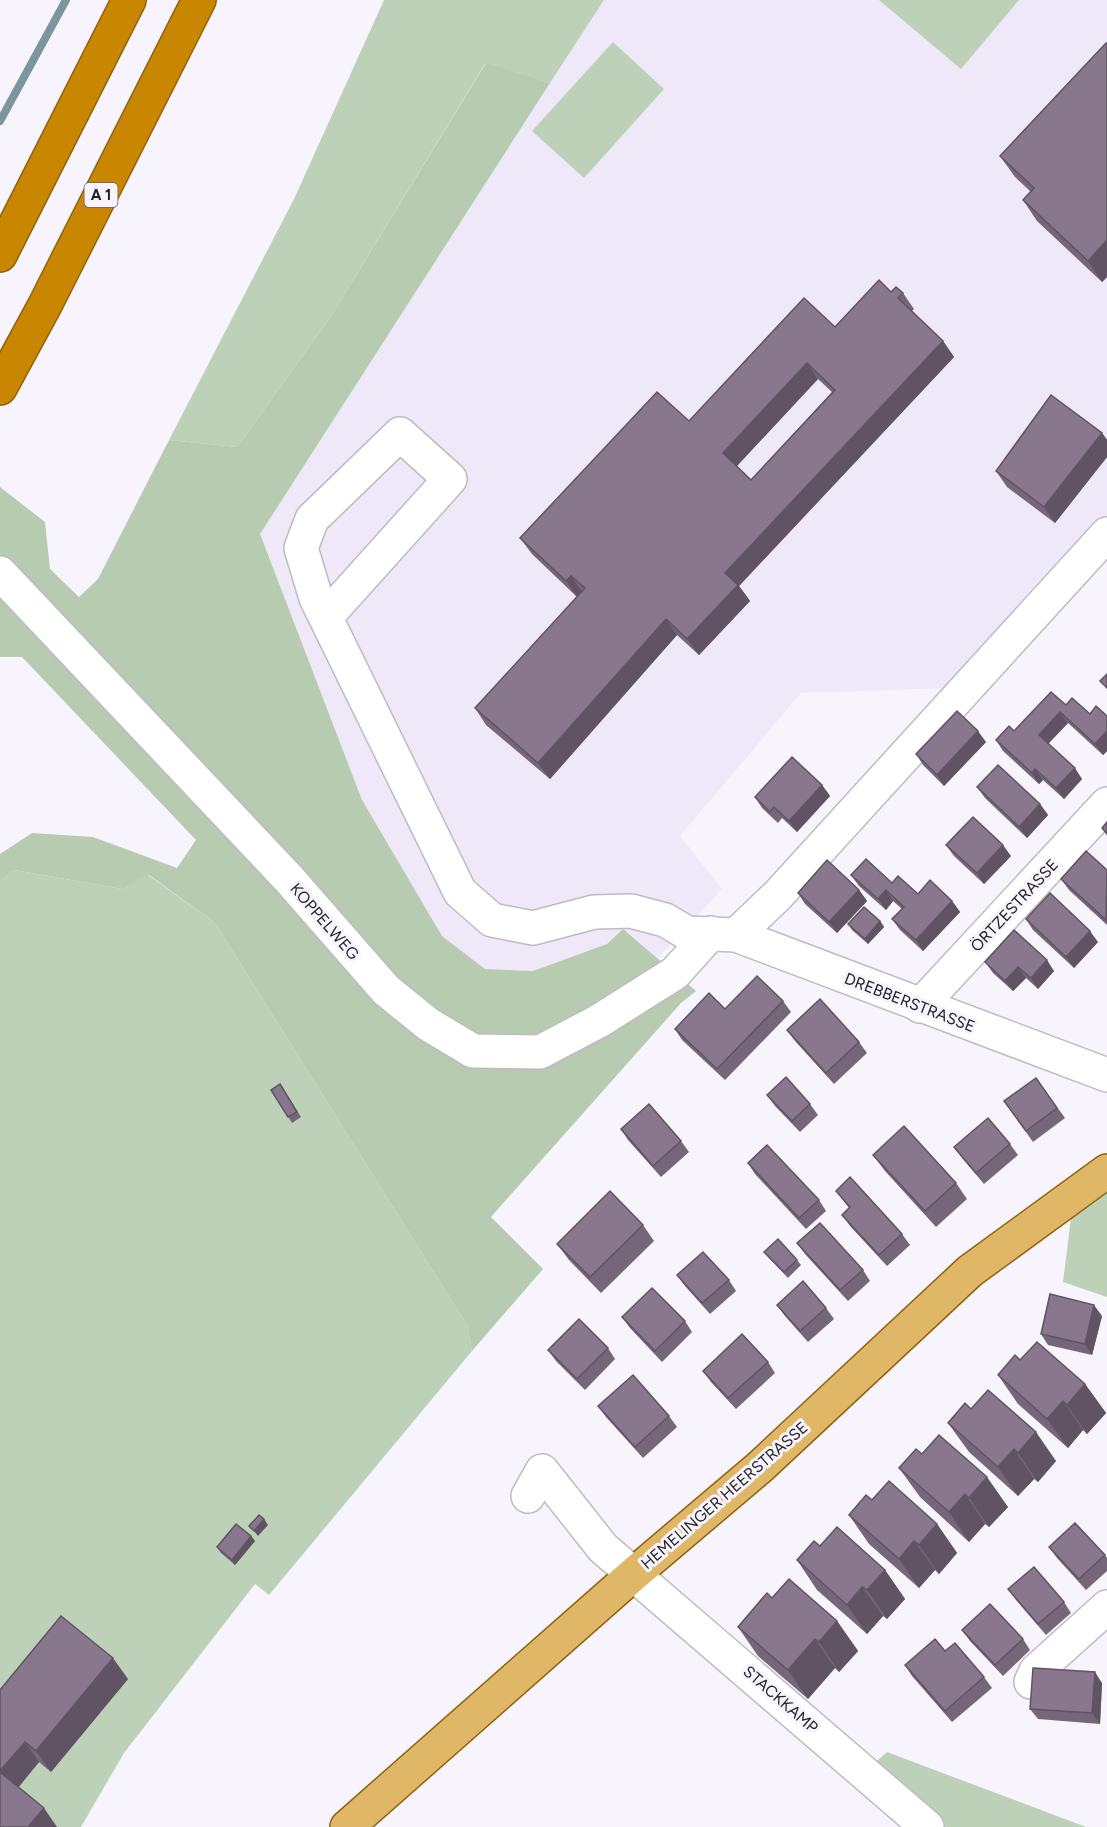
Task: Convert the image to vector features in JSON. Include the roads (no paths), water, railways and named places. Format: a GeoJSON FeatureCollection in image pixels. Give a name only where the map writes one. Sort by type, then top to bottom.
{"type":"FeatureCollection","features":[{"type":"Feature","properties":{"kind":"highway"},"geometry":{"type":"LineString","coordinates":[[0,255],[129,0]]}},
{"type":"Feature","properties":{"kind":"highway","name":"A 1"},"geometry":{"type":"LineString","coordinates":[[0,388],[45,305],[199,0]]}},
{"type":"Feature","properties":{"kind":"main road","name":"HEMELINGER HEERSTRASSE"},"geometry":{"type":"LineString","coordinates":[[347,1827],[635,1573],[760,1467],[970,1271],[1107,1171]]}},
{"type":"Feature","properties":{"kind":"street","name":"DREBBERSTRASSE"},"geometry":{"type":"LineString","coordinates":[[326,617],[450,479],[400,434],[312,519],[301,548],[316,598],[460,892],[492,920],[533,928],[594,912],[631,911],[665,920],[687,933],[724,934],[1107,1075]]}},
{"type":"Feature","properties":{"kind":"street","name":"KOPPELWEG"},"geometry":{"type":"LineString","coordinates":[[0,573],[289,879],[386,990],[428,1023],[473,1051],[540,1052],[599,1021],[675,973],[778,895],[1107,534]]}},
{"type":"Feature","properties":{"kind":"street","name":"ÖRTZESTRASSE"},"geometry":{"type":"LineString","coordinates":[[920,1006],[1107,804]]}},
{"type":"Feature","properties":{"kind":"street","name":"STACKKAMP"},"geometry":{"type":"LineString","coordinates":[[528,1496],[543,1471],[603,1548],[635,1573],[927,1827]]}},
{"type":"Feature","properties":{"kind":"street"},"geometry":{"type":"LineString","coordinates":[[1031,1682],[1036,1671],[1107,1607]]}},
{"type":"Feature","properties":{"kind":"waterway"},"geometry":{"type":"LineString","coordinates":[[0,121],[66,0]]}}]}
